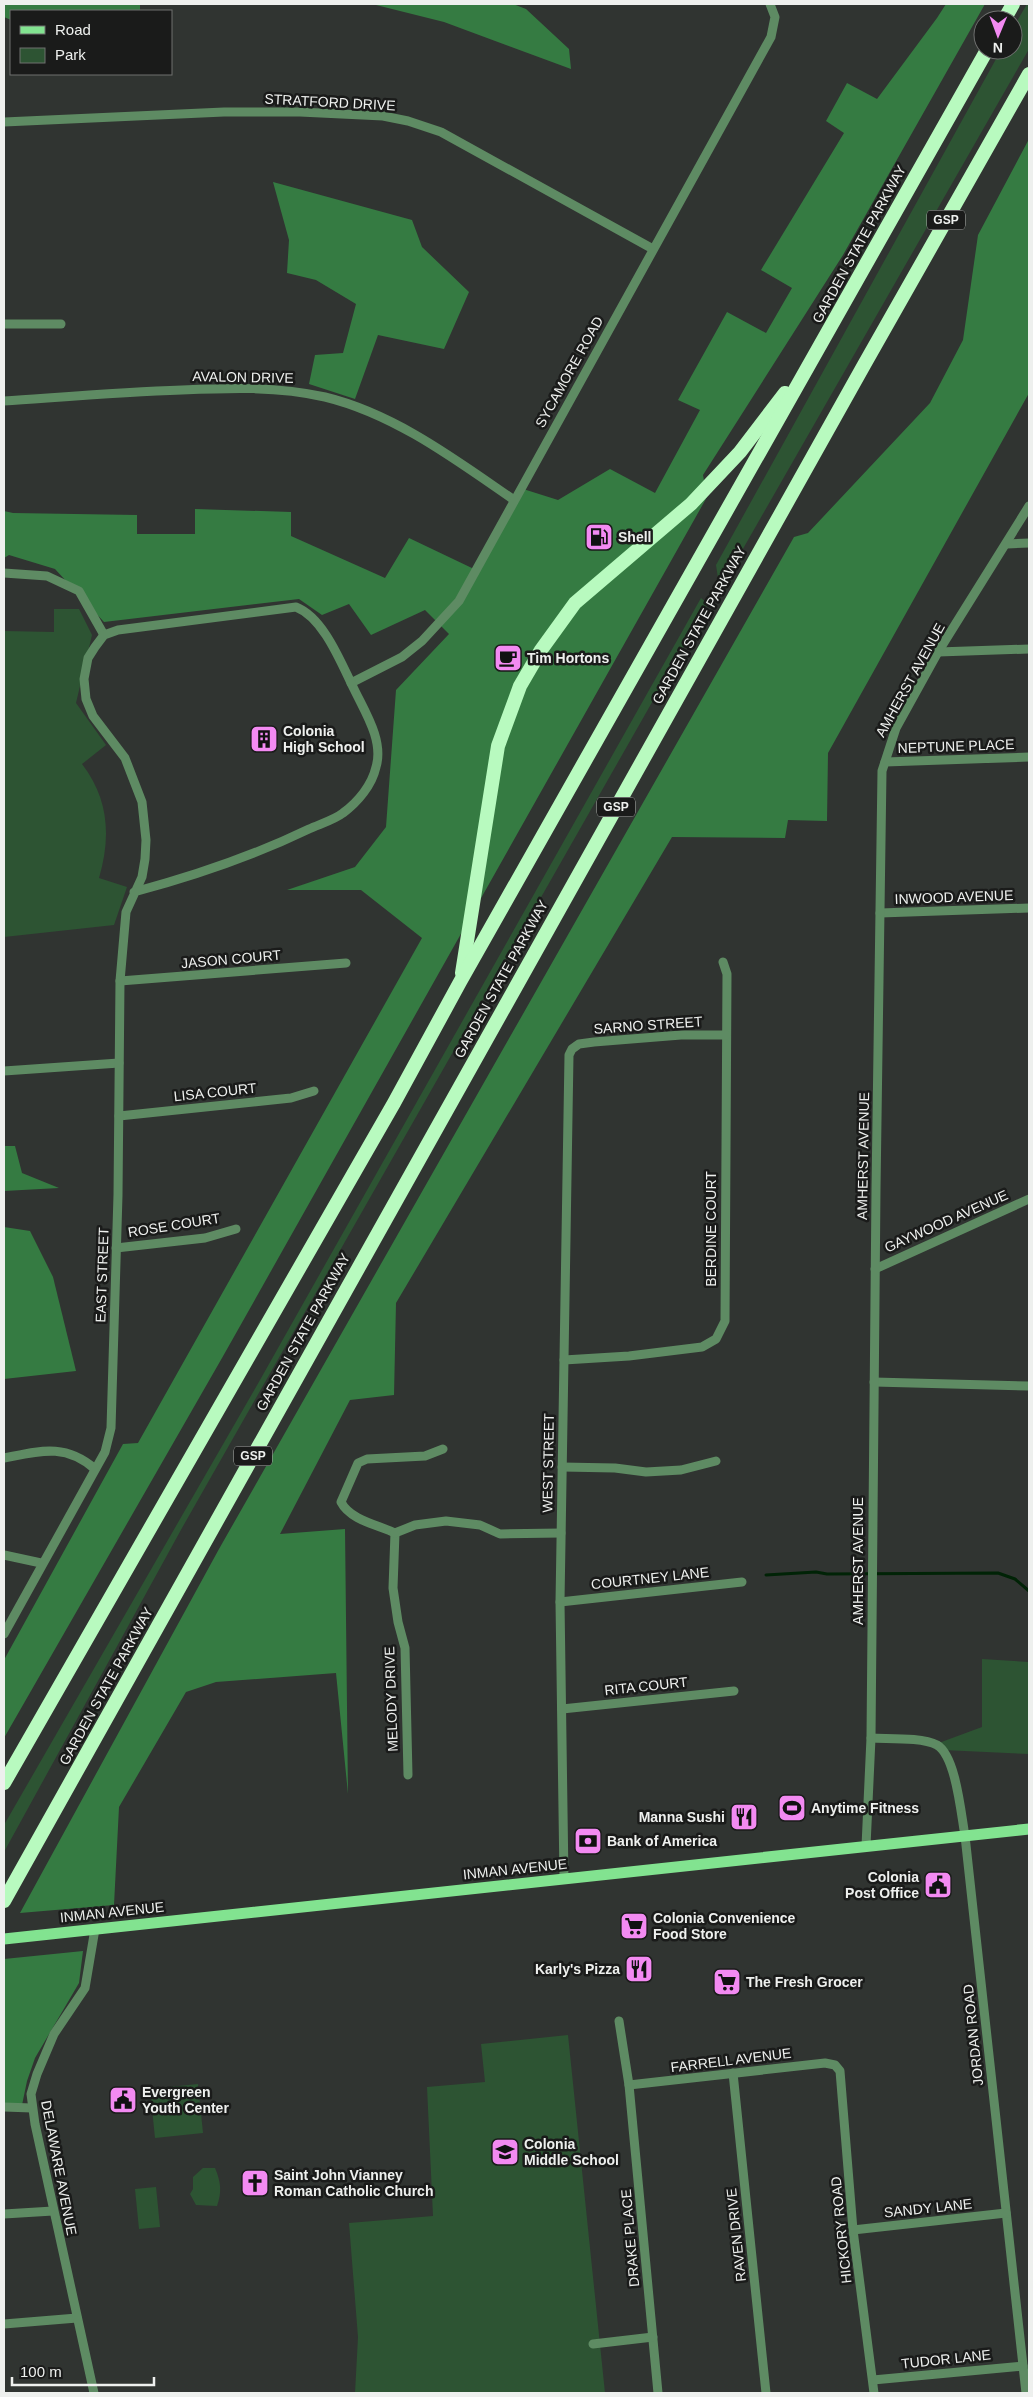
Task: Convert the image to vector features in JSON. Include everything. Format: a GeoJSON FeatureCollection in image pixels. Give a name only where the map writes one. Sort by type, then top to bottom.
{"type":"FeatureCollection","features":[{"type":"Feature","properties":{"kind":"highway","name":"GARDEN STATE PARKWAY"},"geometry":{"type":"LineString","coordinates":[[4,1783],[385,1119],[460,982],[981,60]]}},
{"type":"Feature","properties":{"kind":"highway","name":"GARDEN STATE PARKWAY"},"geometry":{"type":"LineString","coordinates":[[4,1901],[1029,74]]}},
{"type":"Feature","properties":{"kind":"highway"},"geometry":{"type":"LineString","coordinates":[[460,982],[498,746],[520,686],[541,650],[574,603],[691,504],[740,452],[817,351]]}},
{"type":"Feature","properties":{"kind":"main road","name":"INMAN AVENUE"},"geometry":{"type":"LineString","coordinates":[[4,1939],[1029,1829]]}},
{"type":"Feature","properties":{"kind":"street","name":"SYCAMORE ROAD"},"geometry":{"type":"LineString","coordinates":[[350,683],[402,657],[422,641],[459,602],[771,37],[775,17],[770,4]]}},
{"type":"Feature","properties":{"kind":"street","name":"STRATFORD DRIVE"},"geometry":{"type":"LineString","coordinates":[[4,122],[224,112],[346,114],[408,121],[441,132],[653,249]]}},
{"type":"Feature","properties":{"kind":"street"},"geometry":{"type":"LineString","coordinates":[[4,324],[61,324]]}},
{"type":"Feature","properties":{"kind":"street","name":"AVALON DRIVE"},"geometry":{"type":"LineString","coordinates":[[4,400],[208,389],[258,389],[318,396],[357,408],[404,429],[457,460],[514,500]]}},
{"type":"Feature","properties":{"kind":"street","name":"AMHERST AVENUE"},"geometry":{"type":"LineString","coordinates":[[866,1846],[871,1738],[882,771],[896,728],[938,652],[1029,506]]}},
{"type":"Feature","properties":{"kind":"street"},"geometry":{"type":"LineString","coordinates":[[1007,544],[1029,543]]}},
{"type":"Feature","properties":{"kind":"street"},"geometry":{"type":"LineString","coordinates":[[4,573],[47,576],[79,591],[104,635],[118,630],[296,607],[304,610],[319,624],[350,683],[377,742],[377,766],[368,786],[359,798],[343,813],[276,845],[173,882],[134,892]]}},
{"type":"Feature","properties":{"kind":"street","name":"EAST STREET"},"geometry":{"type":"LineString","coordinates":[[4,1634],[41,1563],[106,1452],[111,1428],[119,1116],[120,981],[126,912],[142,877],[146,840],[142,802],[125,758],[93,716],[86,699],[84,678],[88,658],[104,635]]}},
{"type":"Feature","properties":{"kind":"street"},"geometry":{"type":"LineString","coordinates":[[938,652],[1029,649]]}},
{"type":"Feature","properties":{"kind":"street","name":"NEPTUNE PLACE"},"geometry":{"type":"LineString","coordinates":[[884,762],[1029,757]]}},
{"type":"Feature","properties":{"kind":"street","name":"INWOOD AVENUE"},"geometry":{"type":"LineString","coordinates":[[880,913],[1029,908]]}},
{"type":"Feature","properties":{"kind":"street","name":"BERDINE COURT"},"geometry":{"type":"LineString","coordinates":[[564,1360],[629,1356],[702,1347],[716,1339],[722,1331],[725,1321],[726,1035],[726,974],[723,962]]}},
{"type":"Feature","properties":{"kind":"street","name":"JASON COURT"},"geometry":{"type":"LineString","coordinates":[[120,981],[346,963]]}},
{"type":"Feature","properties":{"kind":"street","name":"SARNO STREET"},"geometry":{"type":"LineString","coordinates":[[572,1048],[579,1044],[644,1037],[726,1035]]}},
{"type":"Feature","properties":{"kind":"street","name":"WEST STREET"},"geometry":{"type":"LineString","coordinates":[[564,1879],[560,1602],[567,1064],[572,1048]]}},
{"type":"Feature","properties":{"kind":"street"},"geometry":{"type":"LineString","coordinates":[[4,1071],[119,1063]]}},
{"type":"Feature","properties":{"kind":"street","name":"LISA COURT"},"geometry":{"type":"LineString","coordinates":[[119,1116],[291,1098],[314,1091]]}},
{"type":"Feature","properties":{"kind":"street","name":"GAYWOOD AVENUE"},"geometry":{"type":"LineString","coordinates":[[875,1269],[1029,1199]]}},
{"type":"Feature","properties":{"kind":"street","name":"ROSE COURT"},"geometry":{"type":"LineString","coordinates":[[116,1248],[205,1238],[236,1229]]}},
{"type":"Feature","properties":{"kind":"street"},"geometry":{"type":"LineString","coordinates":[[874,1382],[1027,1386]]}},
{"type":"Feature","properties":{"kind":"street"},"geometry":{"type":"LineString","coordinates":[[443,1449],[424,1456],[368,1459],[358,1463],[341,1502],[345,1509],[353,1515],[395,1533],[414,1525],[446,1521],[480,1525],[500,1534],[561,1533]]}},
{"type":"Feature","properties":{"kind":"street"},"geometry":{"type":"LineString","coordinates":[[4,1458],[37,1451],[73,1453],[95,1469]]}},
{"type":"Feature","properties":{"kind":"street"},"geometry":{"type":"LineString","coordinates":[[562,1467],[615,1468],[646,1472],[681,1470],[716,1461]]}},
{"type":"Feature","properties":{"kind":"street","name":"MELODY DRIVE"},"geometry":{"type":"LineString","coordinates":[[395,1533],[393,1588],[398,1622],[405,1648],[408,1775]]}},
{"type":"Feature","properties":{"kind":"street"},"geometry":{"type":"LineString","coordinates":[[4,1555],[41,1563]]}},
{"type":"Feature","properties":{"kind":"street","name":"COURTNEY LANE"},"geometry":{"type":"LineString","coordinates":[[560,1602],[742,1582]]}},
{"type":"Feature","properties":{"kind":"street","name":"RITA COURT"},"geometry":{"type":"LineString","coordinates":[[562,1709],[734,1691]]}},
{"type":"Feature","properties":{"kind":"street","name":"JORDAN ROAD"},"geometry":{"type":"LineString","coordinates":[[871,1738],[922,1741],[936,1744],[944,1750],[950,1762],[965,1836],[1026,2393]]}},
{"type":"Feature","properties":{"kind":"street","name":"DELAWARE AVENUE"},"geometry":{"type":"LineString","coordinates":[[94,2393],[53,2211],[32,2108],[31,2094],[43,2057],[54,2034],[85,1988],[95,1929]]}},
{"type":"Feature","properties":{"kind":"street","name":"DRAKE PLACE"},"geometry":{"type":"LineString","coordinates":[[619,2021],[629,2085],[658,2393]]}},
{"type":"Feature","properties":{"kind":"street","name":"FARRELL AVENUE"},"geometry":{"type":"LineString","coordinates":[[629,2085],[825,2063],[835,2064]]}},
{"type":"Feature","properties":{"kind":"street","name":"HICKORY ROAD"},"geometry":{"type":"LineString","coordinates":[[835,2064],[840,2071],[853,2230],[874,2393]]}},
{"type":"Feature","properties":{"kind":"street","name":"RAVEN DRIVE"},"geometry":{"type":"LineString","coordinates":[[732,2073],[766,2393]]}},
{"type":"Feature","properties":{"kind":"street"},"geometry":{"type":"LineString","coordinates":[[4,2107],[32,2108]]}},
{"type":"Feature","properties":{"kind":"street"},"geometry":{"type":"LineString","coordinates":[[4,2214],[53,2211]]}},
{"type":"Feature","properties":{"kind":"street","name":"SANDY LANE"},"geometry":{"type":"LineString","coordinates":[[853,2230],[1006,2213]]}},
{"type":"Feature","properties":{"kind":"street"},"geometry":{"type":"LineString","coordinates":[[4,2324],[77,2318]]}},
{"type":"Feature","properties":{"kind":"street"},"geometry":{"type":"LineString","coordinates":[[594,2344],[653,2337]]}},
{"type":"Feature","properties":{"kind":"street","name":"TUDOR LANE"},"geometry":{"type":"LineString","coordinates":[[873,2380],[1023,2366]]}},
{"type":"Feature","properties":{"kind":"green space"},"geometry":{"type":"Polygon","coordinates":[[[4,4],[140,4],[140,10],[10,10],[10,20],[4,17],[4,4]]]}},
{"type":"Feature","properties":{"kind":"green space"},"geometry":{"type":"Polygon","coordinates":[[[372,4],[513,4],[526,9],[569,49],[571,69],[444,22],[372,4]]]}},
{"type":"Feature","properties":{"kind":"green space"},"geometry":{"type":"Polygon","coordinates":[[[946,4],[985,4],[982,10],[973,10],[973,25],[843,255],[703,475],[707,497],[222,1358],[4,1738],[4,1660],[123,1444],[138,1443],[422,938],[361,890],[287,890],[355,867],[386,827],[396,690],[449,634],[425,610],[371,635],[349,604],[322,615],[299,599],[104,622],[55,569],[9,555],[4,558],[4,511],[13,513],[137,515],[137,534],[195,534],[195,509],[291,512],[291,536],[385,578],[409,538],[474,569],[520,488],[558,500],[610,469],[655,493],[700,410],[678,400],[727,312],[766,333],[792,288],[761,270],[844,133],[826,121],[847,83],[877,99],[946,4]]]}},
{"type":"Feature","properties":{"kind":"green space"},"geometry":{"type":"Polygon","coordinates":[[[1027,4],[1029,4],[1029,49],[1023,59],[1023,11],[1027,4]]]}},
{"type":"Feature","properties":{"kind":"green space"},"geometry":{"type":"Polygon","coordinates":[[[995,60],[1023,60],[740,554],[724,576],[718,578],[716,565],[995,60]]]}},
{"type":"Feature","properties":{"kind":"green space"},"geometry":{"type":"Polygon","coordinates":[[[1029,139],[1029,393],[828,753],[827,821],[788,820],[785,838],[672,837],[396,1303],[394,1395],[350,1400],[280,1534],[345,1529],[348,1794],[336,1673],[216,1682],[186,1692],[119,1807],[114,1905],[20,1913],[219,1549],[794,537],[808,533],[930,403],[963,340],[978,235],[1029,139]]]}},
{"type":"Feature","properties":{"kind":"green space"},"geometry":{"type":"Polygon","coordinates":[[[273,182],[412,220],[422,247],[469,292],[444,349],[378,335],[355,399],[309,384],[315,355],[343,353],[356,304],[316,280],[287,273],[289,240],[273,182]]]}},
{"type":"Feature","properties":{"kind":"green space"},"geometry":{"type":"Polygon","coordinates":[[[701,598],[708,604],[182,1528],[4,1852],[4,1825],[260,1380],[701,598]]]}},
{"type":"Feature","properties":{"kind":"green space"},"geometry":{"type":"Polygon","coordinates":[[[54,609],[79,609],[92,635],[76,703],[106,745],[82,764],[98,791],[105,819],[105,848],[99,878],[127,887],[114,925],[4,937],[4,631],[54,632],[54,609]]]}},
{"type":"Feature","properties":{"kind":"green space"},"geometry":{"type":"Polygon","coordinates":[[[4,1146],[15,1146],[22,1173],[59,1188],[4,1191],[4,1146]]]}},
{"type":"Feature","properties":{"kind":"green space"},"geometry":{"type":"Polygon","coordinates":[[[4,1227],[30,1231],[53,1277],[76,1371],[4,1379],[4,1227]]]}},
{"type":"Feature","properties":{"kind":"green space"},"geometry":{"type":"Polygon","coordinates":[[[982,1659],[1029,1662],[1029,1754],[943,1750],[936,1744],[982,1727],[982,1659]]]}},
{"type":"Feature","properties":{"kind":"green space"},"geometry":{"type":"Polygon","coordinates":[[[83,1951],[79,1983],[35,2058],[27,2081],[22,2105],[4,2106],[4,1959],[83,1951]]]}},
{"type":"Feature","properties":{"kind":"green space"},"geometry":{"type":"Polygon","coordinates":[[[568,2035],[605,2393],[355,2393],[358,2337],[349,2223],[433,2216],[427,2087],[485,2082],[481,2044],[568,2035]]]}},
{"type":"Feature","properties":{"kind":"green space"},"geometry":{"type":"Polygon","coordinates":[[[198,2084],[203,2133],[155,2138],[150,2089],[198,2084]]]}},
{"type":"Feature","properties":{"kind":"green space"},"geometry":{"type":"Polygon","coordinates":[[[203,2168],[215,2168],[217,2173],[220,2182],[220,2196],[217,2206],[196,2205],[190,2194],[193,2189],[193,2177],[203,2168]]]}},
{"type":"Feature","properties":{"kind":"green space"},"geometry":{"type":"Polygon","coordinates":[[[156,2187],[160,2227],[139,2229],[135,2189],[156,2187]]]}},
{"type":"Feature","properties":{"kind":"waterway"},"geometry":{"type":"LineString","coordinates":[[766,1575],[816,1572],[827,1574],[998,1573],[1015,1579],[1029,1591]]}},
{"type":"Feature","properties":{"kind":"place","name":"Shell"},"geometry":{"type":"Point","coordinates":[599,537]}},
{"type":"Feature","properties":{"kind":"place","name":"Tim Hortons"},"geometry":{"type":"Point","coordinates":[508,658]}},
{"type":"Feature","properties":{"kind":"place","name":"Colonia High School"},"geometry":{"type":"Point","coordinates":[264,739]}},
{"type":"Feature","properties":{"kind":"place","name":"Anytime Fitness"},"geometry":{"type":"Point","coordinates":[792,1808]}},
{"type":"Feature","properties":{"kind":"place","name":"Manna Sushi"},"geometry":{"type":"Point","coordinates":[744,1817]}},
{"type":"Feature","properties":{"kind":"place","name":"Bank of America"},"geometry":{"type":"Point","coordinates":[588,1841]}},
{"type":"Feature","properties":{"kind":"place","name":"Colonia Post Office"},"geometry":{"type":"Point","coordinates":[938,1885]}},
{"type":"Feature","properties":{"kind":"place","name":"Colonia Convenience Food Store"},"geometry":{"type":"Point","coordinates":[634,1926]}},
{"type":"Feature","properties":{"kind":"place","name":"Karly's Pizza"},"geometry":{"type":"Point","coordinates":[639,1969]}},
{"type":"Feature","properties":{"kind":"place","name":"The Fresh Grocer"},"geometry":{"type":"Point","coordinates":[727,1982]}},
{"type":"Feature","properties":{"kind":"place","name":"Evergreen Youth Center"},"geometry":{"type":"Point","coordinates":[123,2100]}},
{"type":"Feature","properties":{"kind":"place","name":"Colonia Middle School"},"geometry":{"type":"Point","coordinates":[505,2152]}},
{"type":"Feature","properties":{"kind":"place","name":"Saint John Vianney Roman Catholic Church"},"geometry":{"type":"Point","coordinates":[255,2183]}}]}
